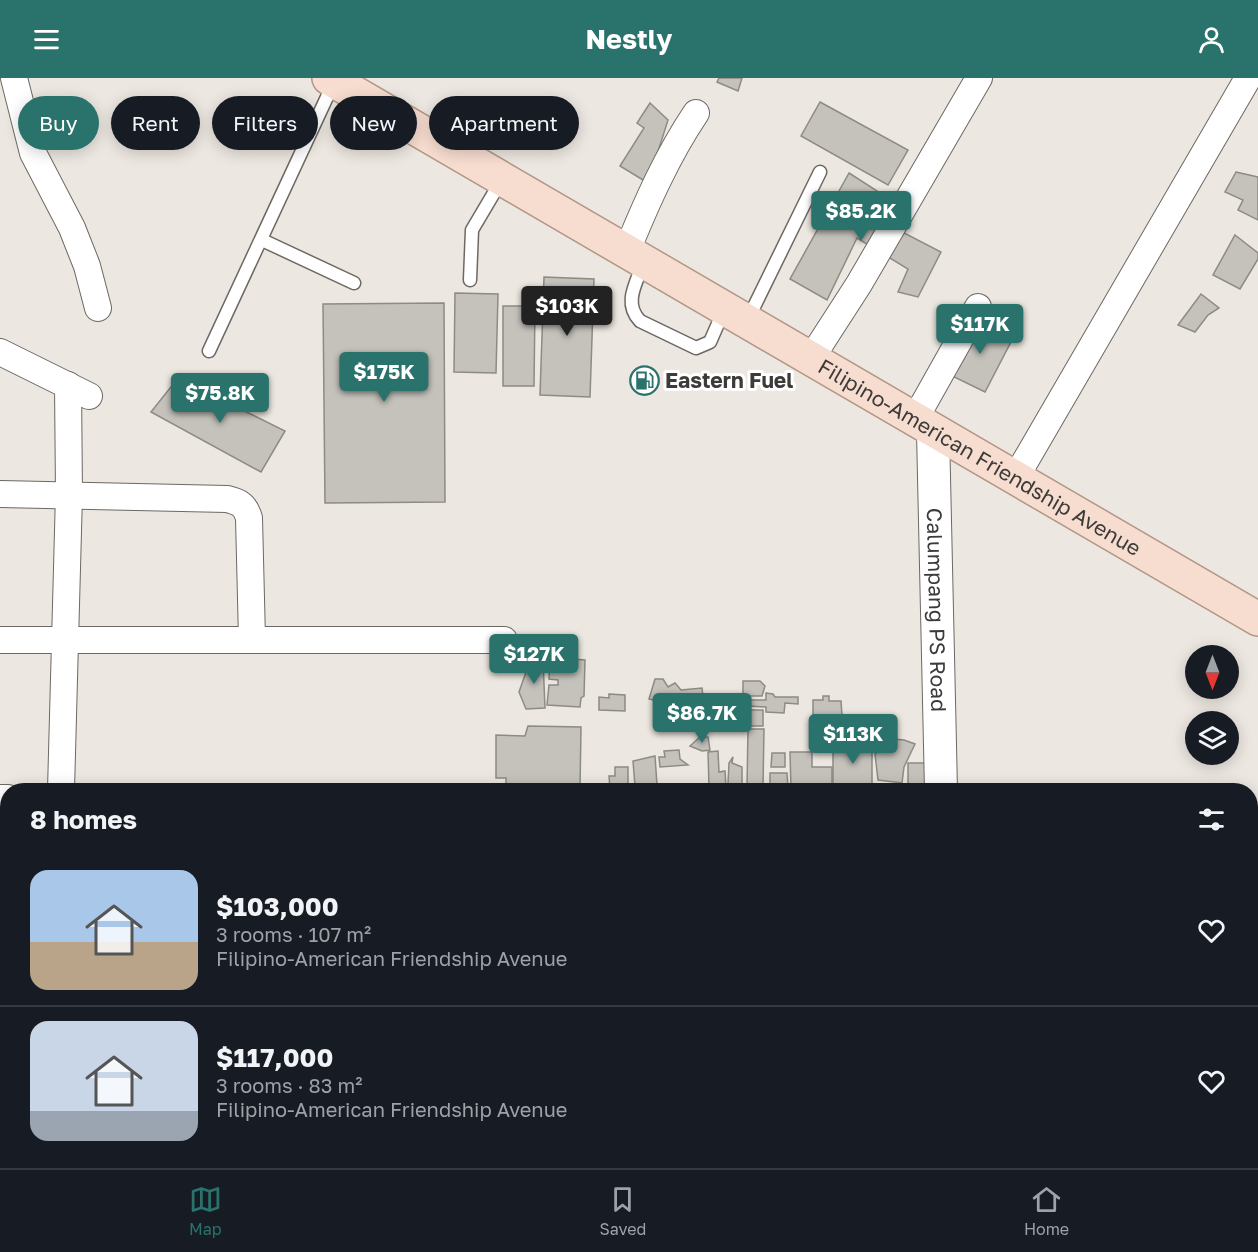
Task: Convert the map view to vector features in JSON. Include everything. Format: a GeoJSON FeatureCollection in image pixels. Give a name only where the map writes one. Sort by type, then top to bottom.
{"type":"FeatureCollection","features":[{"type":"Feature","properties":{"kind":"main road","name":"Filipino-American Friendship Avenue"},"geometry":{"type":"LineString","coordinates":[[332,80],[501,181],[1258,619]]}},
{"type":"Feature","properties":{"kind":"street"},"geometry":{"type":"LineString","coordinates":[[14,78],[33,153],[72,228],[87,266],[98,308]]}},
{"type":"Feature","properties":{"kind":"street"},"geometry":{"type":"LineString","coordinates":[[810,360],[859,284],[979,78]]}},
{"type":"Feature","properties":{"kind":"street"},"geometry":{"type":"LineString","coordinates":[[1016,477],[1248,78]]}},
{"type":"Feature","properties":{"kind":"street"},"geometry":{"type":"LineString","coordinates":[[635,258],[654,187],[696,112]]}},
{"type":"Feature","properties":{"kind":"street"},"geometry":{"type":"LineString","coordinates":[[924,426],[978,307]]}},
{"type":"Feature","properties":{"kind":"street"},"geometry":{"type":"LineString","coordinates":[[0,352],[79,390],[69,494],[61,783]]}},
{"type":"Feature","properties":{"kind":"street","name":"Calumpang PS Road"},"geometry":{"type":"LineString","coordinates":[[924,426],[941,783]]}},
{"type":"Feature","properties":{"kind":"street"},"geometry":{"type":"LineString","coordinates":[[0,494],[227,499],[238,502],[245,507],[251,536],[252,639]]}},
{"type":"Feature","properties":{"kind":"street"},"geometry":{"type":"LineString","coordinates":[[0,640],[504,640]]}},
{"type":"Feature","properties":{"kind":"lane"},"geometry":{"type":"LineString","coordinates":[[209,351],[262,240],[332,80]]}},
{"type":"Feature","properties":{"kind":"lane"},"geometry":{"type":"LineString","coordinates":[[635,258],[630,300],[633,314],[640,321],[696,348],[710,342],[735,316],[820,172]]}},
{"type":"Feature","properties":{"kind":"lane"},"geometry":{"type":"LineString","coordinates":[[470,280],[472,230],[501,181]]}},
{"type":"Feature","properties":{"kind":"lane"},"geometry":{"type":"LineString","coordinates":[[262,240],[354,283]]}},
{"type":"Feature","properties":{"kind":"building"},"geometry":{"type":"Polygon","coordinates":[[[719,78],[742,78],[738,91],[717,82],[719,78]]]}},
{"type":"Feature","properties":{"kind":"building"},"geometry":{"type":"Polygon","coordinates":[[[820,102],[908,150],[888,185],[801,136],[820,102]]]}},
{"type":"Feature","properties":{"kind":"building"},"geometry":{"type":"Polygon","coordinates":[[[650,103],[668,120],[648,183],[620,166],[644,128],[637,123],[650,103]]]}},
{"type":"Feature","properties":{"kind":"building"},"geometry":{"type":"Polygon","coordinates":[[[1236,172],[1258,177],[1258,220],[1238,210],[1243,200],[1225,192],[1236,172]]]}},
{"type":"Feature","properties":{"kind":"building"},"geometry":{"type":"Polygon","coordinates":[[[849,173],[885,196],[881,221],[941,252],[918,297],[898,292],[908,269],[857,238],[827,300],[790,279],[849,173]]]}},
{"type":"Feature","properties":{"kind":"building"},"geometry":{"type":"Polygon","coordinates":[[[1235,235],[1258,253],[1258,259],[1240,289],[1213,275],[1235,235]]]}},
{"type":"Feature","properties":{"kind":"building"},"geometry":{"type":"Polygon","coordinates":[[[544,277],[594,279],[590,397],[540,395],[544,277]]]}},
{"type":"Feature","properties":{"kind":"building"},"geometry":{"type":"Polygon","coordinates":[[[455,293],[498,294],[496,373],[454,372],[455,293]]]}},
{"type":"Feature","properties":{"kind":"building"},"geometry":{"type":"Polygon","coordinates":[[[1201,294],[1219,308],[1208,315],[1195,332],[1178,325],[1201,294]]]}},
{"type":"Feature","properties":{"kind":"building"},"geometry":{"type":"Polygon","coordinates":[[[444,303],[445,502],[325,503],[323,304],[444,303]]]}},
{"type":"Feature","properties":{"kind":"building"},"geometry":{"type":"Polygon","coordinates":[[[503,306],[535,306],[534,386],[503,386],[503,306]]]}},
{"type":"Feature","properties":{"kind":"building"},"geometry":{"type":"Polygon","coordinates":[[[977,319],[1014,336],[985,392],[946,373],[977,319]]]}},
{"type":"Feature","properties":{"kind":"building"},"geometry":{"type":"Polygon","coordinates":[[[178,378],[285,431],[261,472],[151,412],[178,378]]]}},
{"type":"Feature","properties":{"kind":"building"},"geometry":{"type":"Polygon","coordinates":[[[559,652],[572,652],[572,659],[585,660],[584,696],[581,698],[580,707],[547,705],[549,685],[558,685],[558,680],[549,679],[550,661],[559,658],[559,652]]]}},
{"type":"Feature","properties":{"kind":"building"},"geometry":{"type":"Polygon","coordinates":[[[532,655],[543,660],[545,708],[526,709],[519,692],[532,655]]]}},
{"type":"Feature","properties":{"kind":"building"},"geometry":{"type":"Polygon","coordinates":[[[655,679],[663,679],[668,687],[675,683],[681,690],[702,688],[706,719],[697,719],[695,724],[668,722],[669,704],[649,699],[655,679]]]}},
{"type":"Feature","properties":{"kind":"building"},"geometry":{"type":"Polygon","coordinates":[[[743,681],[760,681],[765,686],[762,696],[743,696],[743,681]]]}},
{"type":"Feature","properties":{"kind":"building"},"geometry":{"type":"Polygon","coordinates":[[[766,693],[773,694],[775,697],[798,697],[798,704],[785,703],[784,713],[766,712],[766,707],[749,706],[749,700],[766,700],[766,693]]]}},
{"type":"Feature","properties":{"kind":"building"},"geometry":{"type":"Polygon","coordinates":[[[609,694],[625,695],[625,711],[599,710],[599,697],[609,698],[609,694]]]}},
{"type":"Feature","properties":{"kind":"building"},"geometry":{"type":"Polygon","coordinates":[[[823,696],[829,696],[829,701],[841,701],[842,716],[813,716],[813,700],[823,700],[823,696]]]}},
{"type":"Feature","properties":{"kind":"building"},"geometry":{"type":"Polygon","coordinates":[[[747,710],[763,710],[763,726],[746,726],[746,722],[741,722],[741,715],[747,715],[747,710]]]}},
{"type":"Feature","properties":{"kind":"building"},"geometry":{"type":"Polygon","coordinates":[[[528,726],[581,727],[580,783],[506,783],[506,778],[496,778],[496,735],[525,736],[528,726]]]}},
{"type":"Feature","properties":{"kind":"building"},"geometry":{"type":"Polygon","coordinates":[[[748,729],[764,729],[763,783],[747,783],[748,729]]]}},
{"type":"Feature","properties":{"kind":"building"},"geometry":{"type":"Polygon","coordinates":[[[708,737],[710,750],[702,751],[690,746],[699,738],[708,737]]]}},
{"type":"Feature","properties":{"kind":"building"},"geometry":{"type":"Polygon","coordinates":[[[882,738],[904,740],[915,744],[904,767],[902,783],[878,780],[875,754],[881,749],[882,738]]]}},
{"type":"Feature","properties":{"kind":"building"},"geometry":{"type":"Polygon","coordinates":[[[838,743],[872,743],[872,783],[833,783],[833,747],[838,743]]]}},
{"type":"Feature","properties":{"kind":"building"},"geometry":{"type":"Polygon","coordinates":[[[679,750],[680,759],[688,765],[660,767],[659,757],[665,757],[664,751],[679,750]]]}},
{"type":"Feature","properties":{"kind":"building"},"geometry":{"type":"Polygon","coordinates":[[[718,751],[719,772],[725,771],[726,783],[709,783],[708,752],[718,751]]]}},
{"type":"Feature","properties":{"kind":"building"},"geometry":{"type":"Polygon","coordinates":[[[790,752],[812,752],[812,767],[832,767],[832,783],[791,783],[790,752]]]}},
{"type":"Feature","properties":{"kind":"building"},"geometry":{"type":"Polygon","coordinates":[[[772,753],[785,753],[785,767],[771,767],[772,753]]]}},
{"type":"Feature","properties":{"kind":"building"},"geometry":{"type":"Polygon","coordinates":[[[655,756],[657,783],[635,783],[633,761],[655,756]]]}},
{"type":"Feature","properties":{"kind":"building"},"geometry":{"type":"Polygon","coordinates":[[[733,757],[732,763],[742,767],[742,783],[728,783],[729,763],[733,757]]]}},
{"type":"Feature","properties":{"kind":"building"},"geometry":{"type":"Polygon","coordinates":[[[908,763],[925,763],[925,783],[908,783],[908,763]]]}},
{"type":"Feature","properties":{"kind":"building"},"geometry":{"type":"Polygon","coordinates":[[[615,767],[628,767],[628,783],[610,783],[609,776],[615,776],[615,767]]]}},
{"type":"Feature","properties":{"kind":"building"},"geometry":{"type":"Polygon","coordinates":[[[770,773],[787,773],[788,783],[770,783],[770,773]]]}},
{"type":"Feature","properties":{"kind":"place","name":"Eastern Fuel"},"geometry":{"type":"Point","coordinates":[644,380]}}]}
